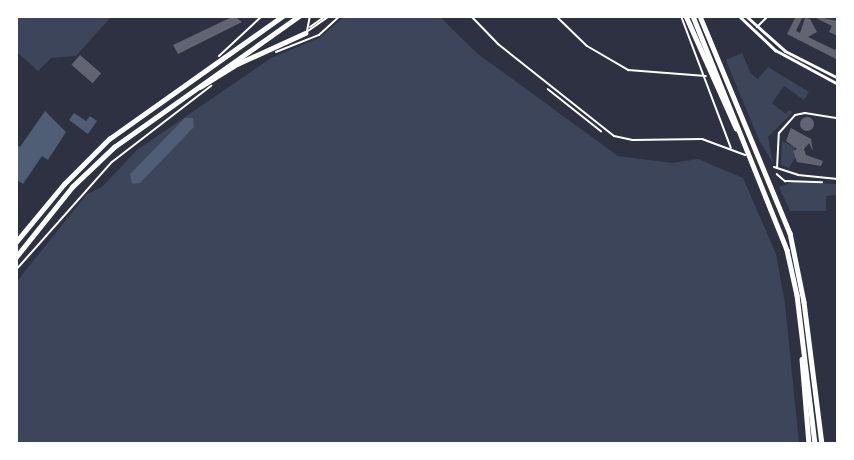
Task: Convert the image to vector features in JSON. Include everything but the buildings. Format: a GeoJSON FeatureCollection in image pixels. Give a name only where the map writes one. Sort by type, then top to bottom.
{"type":"FeatureCollection","features":[{"type":"Feature","properties":{"kind":"highway"},"geometry":{"type":"LineString","coordinates":[[16,242],[86,160],[208,68],[283,16]]}},
{"type":"Feature","properties":{"kind":"highway"},"geometry":{"type":"LineString","coordinates":[[16,257],[93,166],[192,90],[299,16]]}},
{"type":"Feature","properties":{"kind":"highway"},"geometry":{"type":"LineString","coordinates":[[686,16],[748,156]]}},
{"type":"Feature","properties":{"kind":"highway"},"geometry":{"type":"LineString","coordinates":[[693,16],[787,250],[800,326],[815,444]]}},
{"type":"Feature","properties":{"kind":"highway"},"geometry":{"type":"LineString","coordinates":[[700,16],[790,233],[804,302],[822,444]]}},
{"type":"Feature","properties":{"kind":"highway"},"geometry":{"type":"LineString","coordinates":[[192,90],[237,64],[305,33]]}},
{"type":"Feature","properties":{"kind":"highway"},"geometry":{"type":"LineString","coordinates":[[208,68],[219,56]]}},
{"type":"Feature","properties":{"kind":"highway"},"geometry":{"type":"LineString","coordinates":[[800,326],[808,444]]}},
{"type":"Feature","properties":{"kind":"main road"},"geometry":{"type":"LineString","coordinates":[[739,16],[780,53],[837,84]]}},
{"type":"Feature","properties":{"kind":"main road"},"geometry":{"type":"LineString","coordinates":[[746,16],[785,51],[837,78]]}},
{"type":"Feature","properties":{"kind":"street"},"geometry":{"type":"LineString","coordinates":[[219,56],[262,16]]}},
{"type":"Feature","properties":{"kind":"street"},"geometry":{"type":"LineString","coordinates":[[305,33],[312,21],[310,16]]}},
{"type":"Feature","properties":{"kind":"street"},"geometry":{"type":"LineString","coordinates":[[471,16],[535,74],[614,136],[633,140],[702,139],[748,156]]}},
{"type":"Feature","properties":{"kind":"street"},"geometry":{"type":"LineString","coordinates":[[556,16],[587,46],[628,70],[706,76]]}},
{"type":"Feature","properties":{"kind":"street"},"geometry":{"type":"LineString","coordinates":[[681,16],[733,150]]}},
{"type":"Feature","properties":{"kind":"street"},"geometry":{"type":"LineString","coordinates":[[757,27],[768,16]]}},
{"type":"Feature","properties":{"kind":"street"},"geometry":{"type":"LineString","coordinates":[[317,17],[326,17]]}},
{"type":"Feature","properties":{"kind":"street"},"geometry":{"type":"LineString","coordinates":[[305,33],[326,17]]}},
{"type":"Feature","properties":{"kind":"street"},"geometry":{"type":"LineString","coordinates":[[837,118],[805,113],[795,115],[779,133],[776,167],[798,175],[837,179]]}},
{"type":"Feature","properties":{"kind":"street"},"geometry":{"type":"LineString","coordinates":[[726,147],[728,140]]}},
{"type":"Feature","properties":{"kind":"lane"},"geometry":{"type":"LineString","coordinates":[[310,27],[326,17]]}},
{"type":"Feature","properties":{"kind":"path"},"geometry":{"type":"LineString","coordinates":[[269,54],[319,35],[340,16]]}},
{"type":"Feature","properties":{"kind":"path"},"geometry":{"type":"LineString","coordinates":[[16,270],[112,162],[212,84]]}},
{"type":"Feature","properties":{"kind":"path"},"geometry":{"type":"LineString","coordinates":[[543,85],[609,136]]}},
{"type":"Feature","properties":{"kind":"path"},"geometry":{"type":"LineString","coordinates":[[777,174],[784,181],[829,182]]}},
{"type":"Feature","properties":{"kind":"shaded area"},"geometry":{"type":"Polygon","coordinates":[[[16,17],[111,17],[76,56],[51,58],[38,71],[17,52],[16,17]]]}},
{"type":"Feature","properties":{"kind":"shaded area"},"geometry":{"type":"Polygon","coordinates":[[[344,17],[440,17],[478,54],[618,156],[672,163],[698,159],[743,178],[776,254],[785,304],[799,443],[17,443],[16,284],[25,271],[87,194],[102,187],[137,150],[271,58],[319,38],[344,17]]]}},
{"type":"Feature","properties":{"kind":"shaded area"},"geometry":{"type":"Polygon","coordinates":[[[742,53],[751,74],[758,79],[768,67],[809,92],[804,100],[784,86],[772,103],[786,114],[789,110],[793,112],[768,137],[773,163],[759,140],[726,60],[742,53]]]}},
{"type":"Feature","properties":{"kind":"shaded area"},"geometry":{"type":"Polygon","coordinates":[[[45,111],[66,132],[48,160],[42,156],[23,184],[17,180],[17,145],[20,147],[45,111]]]}},
{"type":"Feature","properties":{"kind":"shaded area"},"geometry":{"type":"Polygon","coordinates":[[[74,113],[86,121],[90,116],[97,121],[88,134],[69,120],[74,113]]]}},
{"type":"Feature","properties":{"kind":"shaded area"},"geometry":{"type":"Polygon","coordinates":[[[185,118],[193,118],[194,127],[140,183],[132,184],[130,174],[185,118]]]}},
{"type":"Feature","properties":{"kind":"shaded area"},"geometry":{"type":"Polygon","coordinates":[[[782,141],[794,147],[795,158],[789,168],[781,165],[782,141]]]}},
{"type":"Feature","properties":{"kind":"shaded area"},"geometry":{"type":"Polygon","coordinates":[[[793,182],[836,184],[837,195],[826,196],[826,211],[790,211],[779,187],[793,182]]]}}]}
